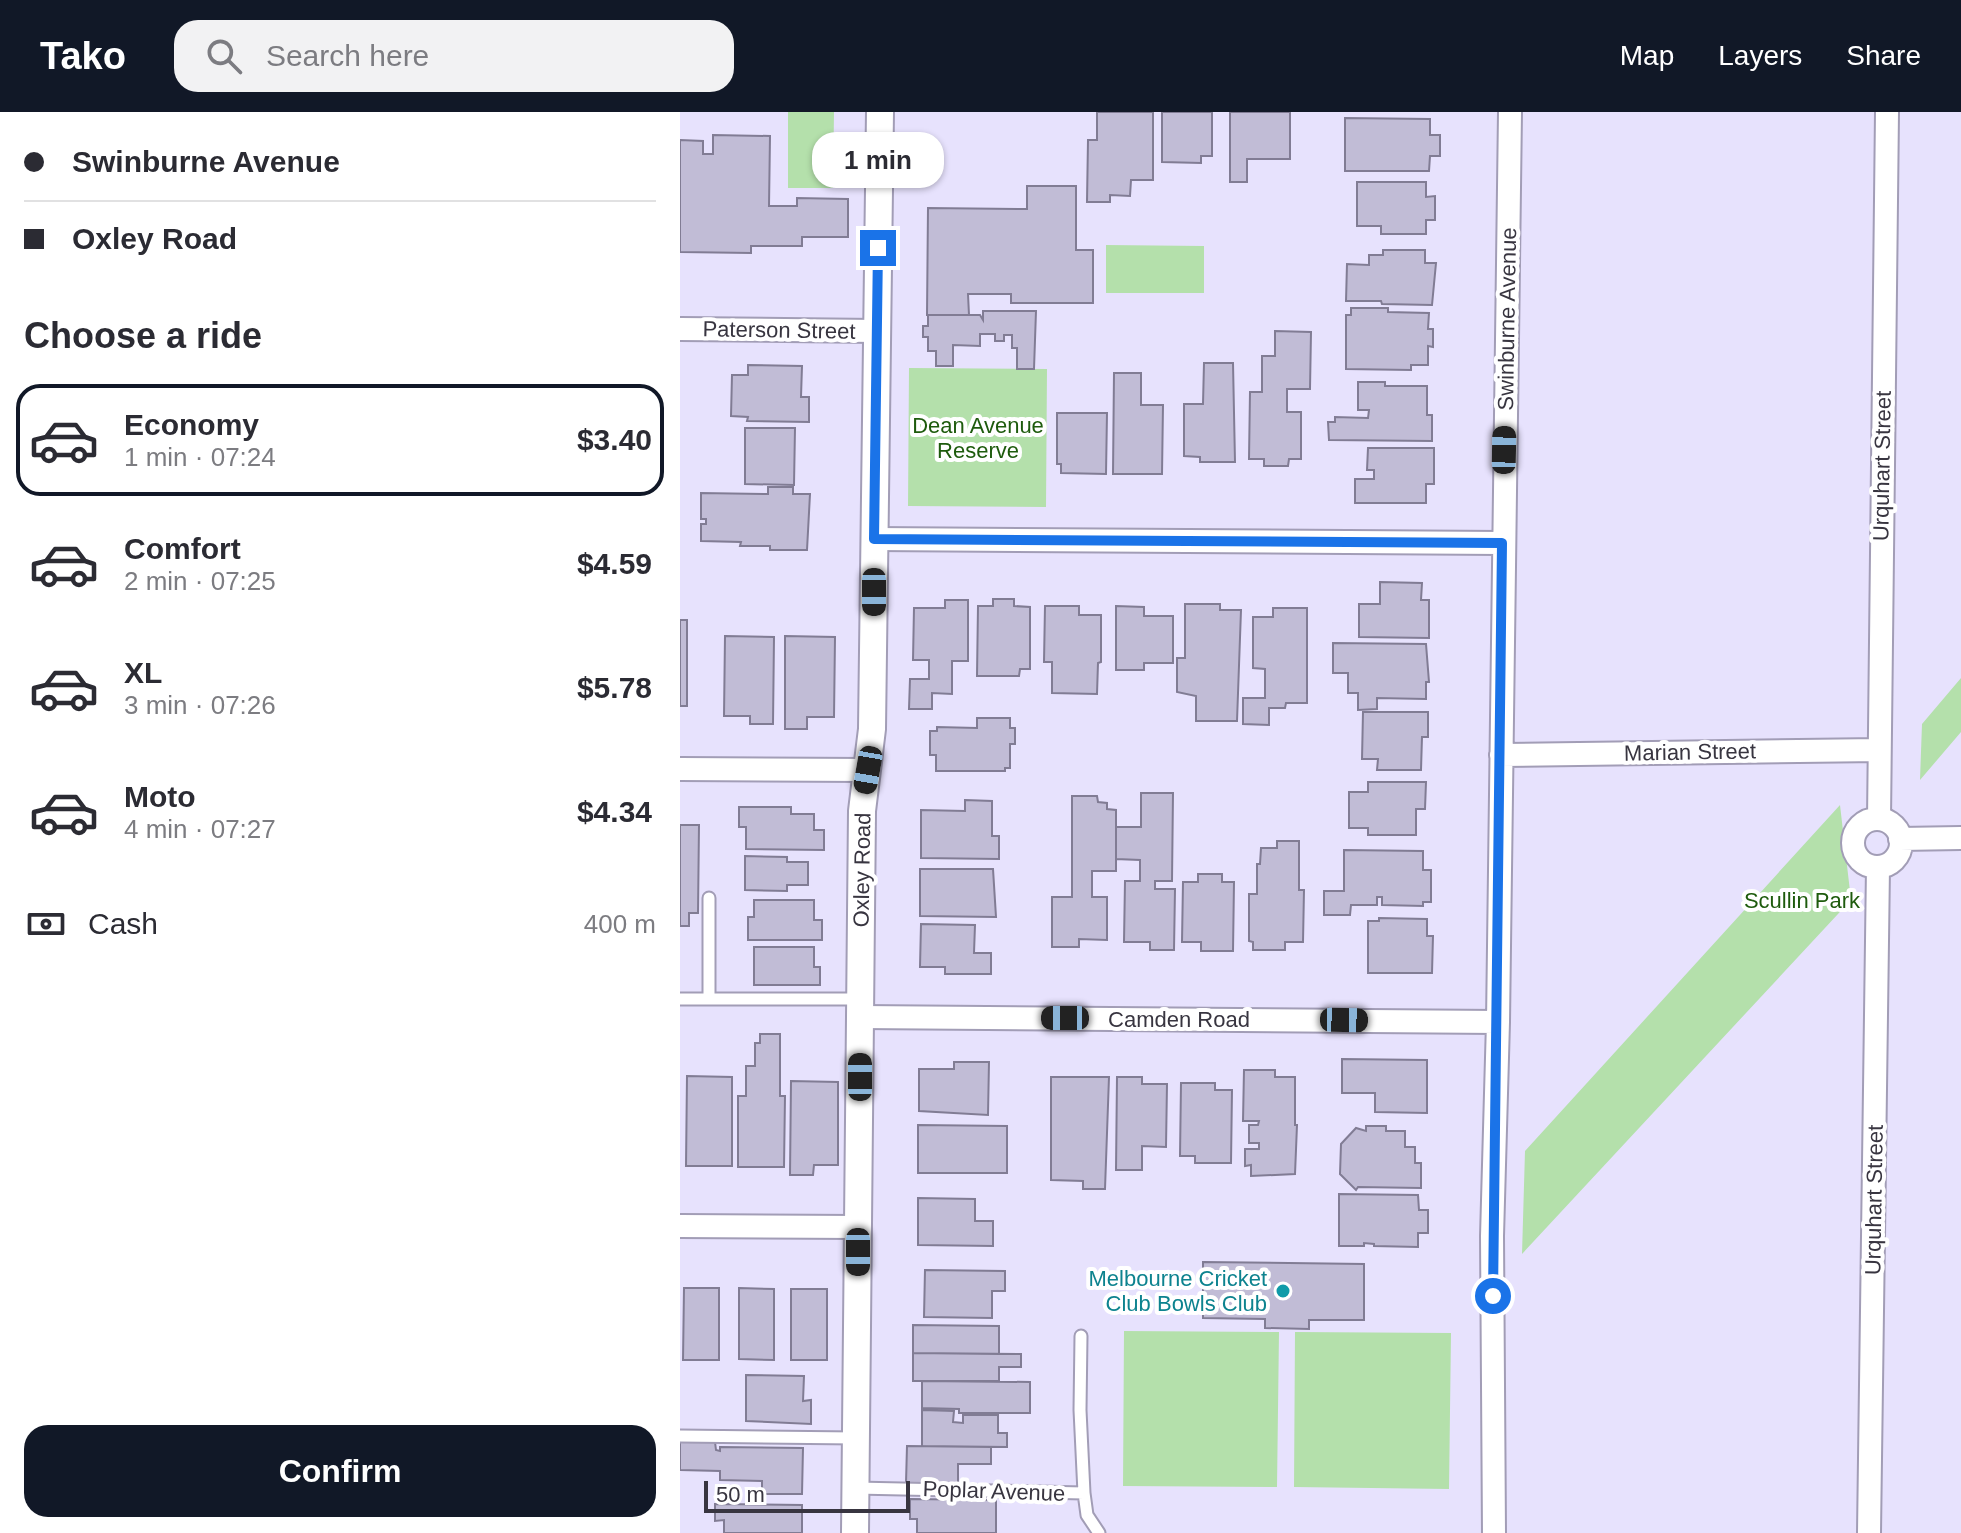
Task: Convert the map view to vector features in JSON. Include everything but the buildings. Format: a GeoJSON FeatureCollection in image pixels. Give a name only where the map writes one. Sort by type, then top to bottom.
{"type":"FeatureCollection","features":[{"type":"Feature","properties":{"kind":"street","name":"Oxley Road"},"geometry":{"type":"LineString","coordinates":[[855,1533],[862,811],[872,729],[880,112]]}},
{"type":"Feature","properties":{"kind":"street","name":"Swinburne Avenue"},"geometry":{"type":"LineString","coordinates":[[1494,1533],[1492,1236],[1498,1022],[1510,112]]}},
{"type":"Feature","properties":{"kind":"street","name":"Urquhart Street"},"geometry":{"type":"LineString","coordinates":[[1879,819],[1887,112]]}},
{"type":"Feature","properties":{"kind":"street","name":"Paterson Street"},"geometry":{"type":"LineString","coordinates":[[680,329],[877,331]]}},
{"type":"Feature","properties":{"kind":"street"},"geometry":{"type":"LineString","coordinates":[[874,539],[1502,543]]}},
{"type":"Feature","properties":{"kind":"street","name":"Marian Street"},"geometry":{"type":"LineString","coordinates":[[1501,755],[1879,750]]}},
{"type":"Feature","properties":{"kind":"street"},"geometry":{"type":"LineString","coordinates":[[680,769],[868,770]]}},
{"type":"Feature","properties":{"kind":"street"},"geometry":{"type":"LineString","coordinates":[[1879,819],[1893,825],[1900,839],[1898,855],[1886,866],[1870,867],[1858,858],[1853,843],[1858,828],[1879,819]]}},
{"type":"Feature","properties":{"kind":"street"},"geometry":{"type":"LineString","coordinates":[[1900,839],[1961,838]]}},
{"type":"Feature","properties":{"kind":"street","name":"Urquhart Street"},"geometry":{"type":"LineString","coordinates":[[1869,1533],[1878,867]]}},
{"type":"Feature","properties":{"kind":"street","name":"Camden Road"},"geometry":{"type":"LineString","coordinates":[[860,1008],[1498,1022]]}},
{"type":"Feature","properties":{"kind":"street"},"geometry":{"type":"LineString","coordinates":[[680,1226],[858,1227]]}},
{"type":"Feature","properties":{"kind":"lane"},"geometry":{"type":"LineString","coordinates":[[709,898],[709,999]]}},
{"type":"Feature","properties":{"kind":"lane"},"geometry":{"type":"LineString","coordinates":[[680,999],[860,1008]]}},
{"type":"Feature","properties":{"kind":"lane"},"geometry":{"type":"LineString","coordinates":[[1081,1336],[1080,1410],[1084,1493],[1087,1515],[1099,1533]]}},
{"type":"Feature","properties":{"kind":"lane"},"geometry":{"type":"LineString","coordinates":[[680,1436],[856,1438]]}},
{"type":"Feature","properties":{"kind":"lane","name":"Poplar Avenue"},"geometry":{"type":"LineString","coordinates":[[856,1488],[1084,1493]]}},
{"type":"Feature","properties":{"kind":"green space"},"geometry":{"type":"Polygon","coordinates":[[[788,112],[834,112],[833,188],[788,188],[788,112]]]}},
{"type":"Feature","properties":{"kind":"green space"},"geometry":{"type":"Polygon","coordinates":[[[1106,245],[1204,246],[1204,293],[1106,293],[1106,245]]]}},
{"type":"Feature","properties":{"kind":"green space","name":"Dean Avenue Reserve"},"geometry":{"type":"Polygon","coordinates":[[[909,368],[1047,369],[1046,507],[908,506],[909,368]]]}},
{"type":"Feature","properties":{"kind":"green space"},"geometry":{"type":"Polygon","coordinates":[[[1961,678],[1961,732],[1920,780],[1922,724],[1961,678]]]}},
{"type":"Feature","properties":{"kind":"green space","name":"Scullin Park"},"geometry":{"type":"Polygon","coordinates":[[[1840,805],[1851,900],[1522,1254],[1525,1151],[1840,805]]]}},
{"type":"Feature","properties":{"kind":"green space"},"geometry":{"type":"Polygon","coordinates":[[[1124,1331],[1279,1332],[1277,1487],[1123,1486],[1124,1331]]]}},
{"type":"Feature","properties":{"kind":"green space"},"geometry":{"type":"Polygon","coordinates":[[[1295,1332],[1451,1333],[1449,1489],[1294,1487],[1295,1332]]]}},
{"type":"Feature","properties":{"kind":"place","name":"Melbourne Cricket Club Bowls Club"},"geometry":{"type":"Point","coordinates":[1283,1291]}},
{"type":"Feature","properties":{"kind":"route"},"geometry":{"type":"LineString","coordinates":[[878,248],[874,539],[1502,543],[1493,1296]]}}]}
